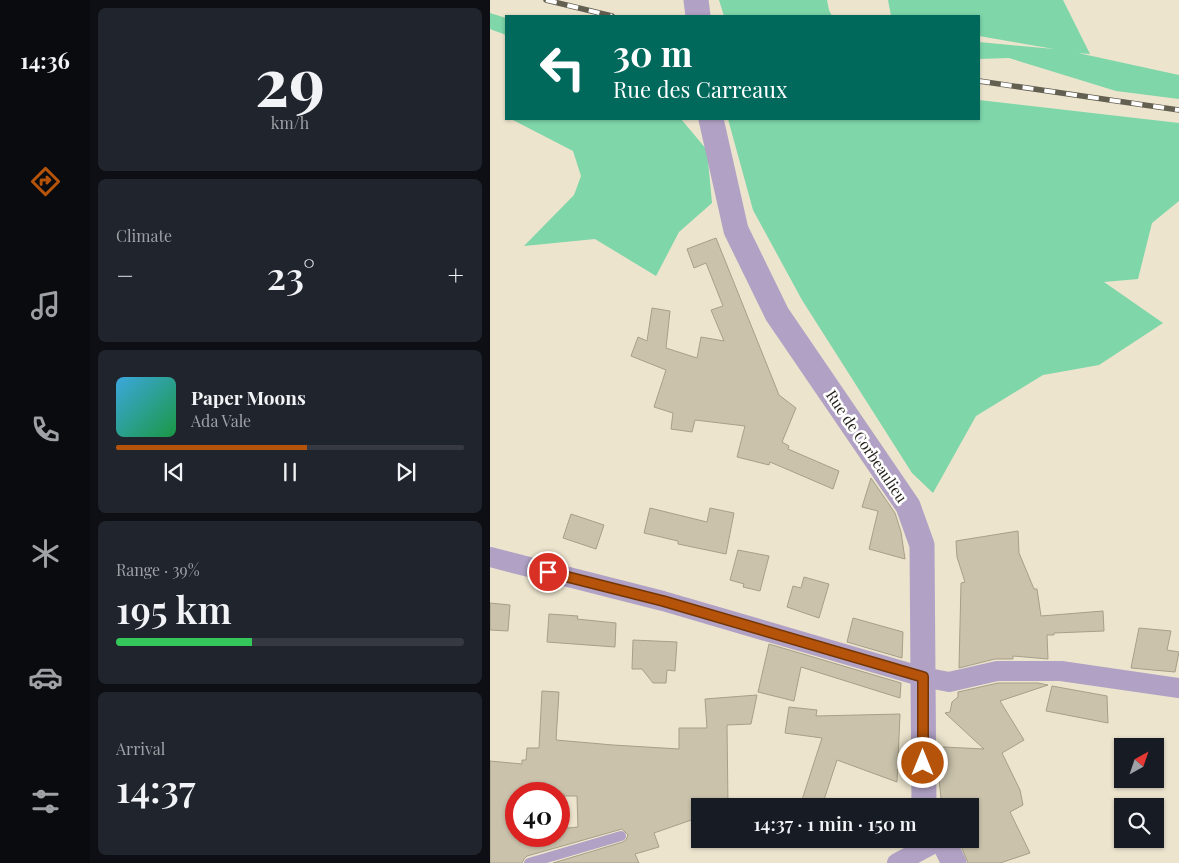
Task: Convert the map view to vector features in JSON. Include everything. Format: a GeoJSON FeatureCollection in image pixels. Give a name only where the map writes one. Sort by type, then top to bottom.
{"type":"FeatureCollection","features":[{"type":"Feature","properties":{"kind":"street"},"geometry":{"type":"LineString","coordinates":[[696,0],[698,15]]}},
{"type":"Feature","properties":{"kind":"street","name":"Rue de Corbeaulieu"},"geometry":{"type":"LineString","coordinates":[[711,120],[736,230],[777,314],[908,506],[922,545],[924,798]]}},
{"type":"Feature","properties":{"kind":"street"},"geometry":{"type":"LineString","coordinates":[[490,557],[663,601],[923,677],[949,682],[997,671],[1061,671],[1179,688]]}},
{"type":"Feature","properties":{"kind":"street"},"geometry":{"type":"LineString","coordinates":[[896,863],[902,848]]}},
{"type":"Feature","properties":{"kind":"street"},"geometry":{"type":"LineString","coordinates":[[896,863],[925,848]]}},
{"type":"Feature","properties":{"kind":"street"},"geometry":{"type":"LineString","coordinates":[[946,848],[954,863]]}},
{"type":"Feature","properties":{"kind":"lane"},"geometry":{"type":"LineString","coordinates":[[529,863],[621,836]]}},
{"type":"Feature","properties":{"kind":"green space"},"geometry":{"type":"Polygon","coordinates":[[[719,0],[827,0],[832,15],[724,15],[719,0]]]}},
{"type":"Feature","properties":{"kind":"green space"},"geometry":{"type":"Polygon","coordinates":[[[888,0],[1063,0],[1090,54],[1078,53],[1179,75],[1179,99],[1116,91],[1009,58],[980,59],[980,42],[1054,49],[980,36],[980,15],[891,15],[888,0]]]}},
{"type":"Feature","properties":{"kind":"green space"},"geometry":{"type":"Polygon","coordinates":[[[490,13],[505,18],[505,35],[490,29],[490,13]]]}},
{"type":"Feature","properties":{"kind":"green space"},"geometry":{"type":"Polygon","coordinates":[[[980,100],[1179,123],[1179,201],[1152,223],[1138,279],[1104,282],[1163,323],[1099,365],[1043,375],[976,416],[933,493],[912,473],[802,300],[753,210],[728,120],[980,120],[980,100]]]}},
{"type":"Feature","properties":{"kind":"green space"},"geometry":{"type":"Polygon","coordinates":[[[513,120],[682,120],[707,150],[712,203],[679,232],[656,276],[595,239],[524,246],[574,195],[581,176],[573,151],[513,120]]]}},
{"type":"Feature","properties":{"kind":"building"},"geometry":{"type":"Polygon","coordinates":[[[716,238],[779,395],[796,408],[782,442],[789,446],[788,449],[839,471],[833,489],[770,462],[769,465],[737,457],[745,426],[695,420],[692,432],[671,429],[673,413],[654,407],[666,370],[631,356],[638,337],[647,341],[652,308],[670,311],[666,348],[697,358],[701,337],[724,341],[711,310],[723,306],[706,263],[694,268],[687,249],[716,238]]]}},
{"type":"Feature","properties":{"kind":"building"},"geometry":{"type":"Polygon","coordinates":[[[871,478],[895,513],[901,532],[905,559],[869,549],[878,511],[862,507],[871,478]]]}},
{"type":"Feature","properties":{"kind":"building"},"geometry":{"type":"Polygon","coordinates":[[[650,508],[707,522],[710,508],[734,513],[726,554],[678,544],[678,541],[644,533],[650,508]]]}},
{"type":"Feature","properties":{"kind":"building"},"geometry":{"type":"Polygon","coordinates":[[[571,514],[604,525],[596,549],[563,538],[571,514]]]}},
{"type":"Feature","properties":{"kind":"building"},"geometry":{"type":"Polygon","coordinates":[[[1018,531],[1019,553],[1034,589],[1037,589],[1041,616],[1103,611],[1104,631],[1054,633],[1054,635],[1047,635],[1048,659],[1013,656],[1013,659],[995,659],[959,668],[961,583],[965,582],[957,557],[956,541],[1018,531]]]}},
{"type":"Feature","properties":{"kind":"building"},"geometry":{"type":"Polygon","coordinates":[[[738,550],[769,556],[760,591],[743,587],[744,584],[730,580],[738,550]]]}},
{"type":"Feature","properties":{"kind":"building"},"geometry":{"type":"Polygon","coordinates":[[[804,577],[829,584],[819,618],[787,607],[793,586],[801,588],[804,577]]]}},
{"type":"Feature","properties":{"kind":"building"},"geometry":{"type":"Polygon","coordinates":[[[490,603],[510,605],[508,631],[490,630],[490,603]]]}},
{"type":"Feature","properties":{"kind":"building"},"geometry":{"type":"Polygon","coordinates":[[[549,614],[578,616],[577,619],[616,623],[615,647],[547,642],[549,614]]]}},
{"type":"Feature","properties":{"kind":"building"},"geometry":{"type":"Polygon","coordinates":[[[853,618],[903,632],[902,658],[847,642],[853,618]]]}},
{"type":"Feature","properties":{"kind":"building"},"geometry":{"type":"Polygon","coordinates":[[[1139,628],[1171,631],[1167,650],[1179,652],[1175,672],[1131,668],[1139,628]]]}},
{"type":"Feature","properties":{"kind":"building"},"geometry":{"type":"Polygon","coordinates":[[[633,640],[677,642],[675,671],[667,670],[666,683],[653,683],[642,669],[632,669],[633,640]]]}},
{"type":"Feature","properties":{"kind":"building"},"geometry":{"type":"Polygon","coordinates":[[[769,644],[901,683],[900,698],[801,667],[794,701],[758,692],[769,644]]]}},
{"type":"Feature","properties":{"kind":"building"},"geometry":{"type":"Polygon","coordinates":[[[998,683],[1038,683],[1048,685],[1000,701],[1024,740],[1002,753],[1020,790],[1023,805],[1010,812],[1030,853],[1000,863],[968,863],[962,848],[979,848],[979,798],[941,798],[938,770],[943,747],[984,749],[945,713],[950,712],[952,702],[958,697],[958,692],[998,683]]]}},
{"type":"Feature","properties":{"kind":"building"},"geometry":{"type":"Polygon","coordinates":[[[1052,686],[1107,696],[1108,723],[1046,711],[1052,686]]]}},
{"type":"Feature","properties":{"kind":"building"},"geometry":{"type":"Polygon","coordinates":[[[542,691],[559,692],[556,740],[679,749],[679,728],[707,728],[705,699],[757,695],[751,724],[727,725],[728,798],[691,798],[691,820],[654,833],[659,847],[635,854],[639,863],[553,863],[623,842],[628,835],[622,829],[570,844],[570,828],[578,827],[577,796],[570,796],[570,782],[505,782],[505,847],[559,847],[527,856],[522,863],[490,863],[490,761],[522,764],[522,760],[526,760],[527,748],[539,748],[542,691]]]}},
{"type":"Feature","properties":{"kind":"building"},"geometry":{"type":"Polygon","coordinates":[[[789,707],[817,710],[816,716],[900,714],[897,782],[837,760],[825,798],[803,798],[822,738],[785,733],[789,707]]]}},
{"type":"Feature","properties":{"kind":"railway"},"geometry":{"type":"LineString","coordinates":[[546,0],[608,15]]}},
{"type":"Feature","properties":{"kind":"railway"},"geometry":{"type":"LineString","coordinates":[[980,81],[1179,110]]}},
{"type":"Feature","properties":{"kind":"route"},"geometry":{"type":"LineString","coordinates":[[548,572],[663,601],[923,677],[923,763]]}}]}
